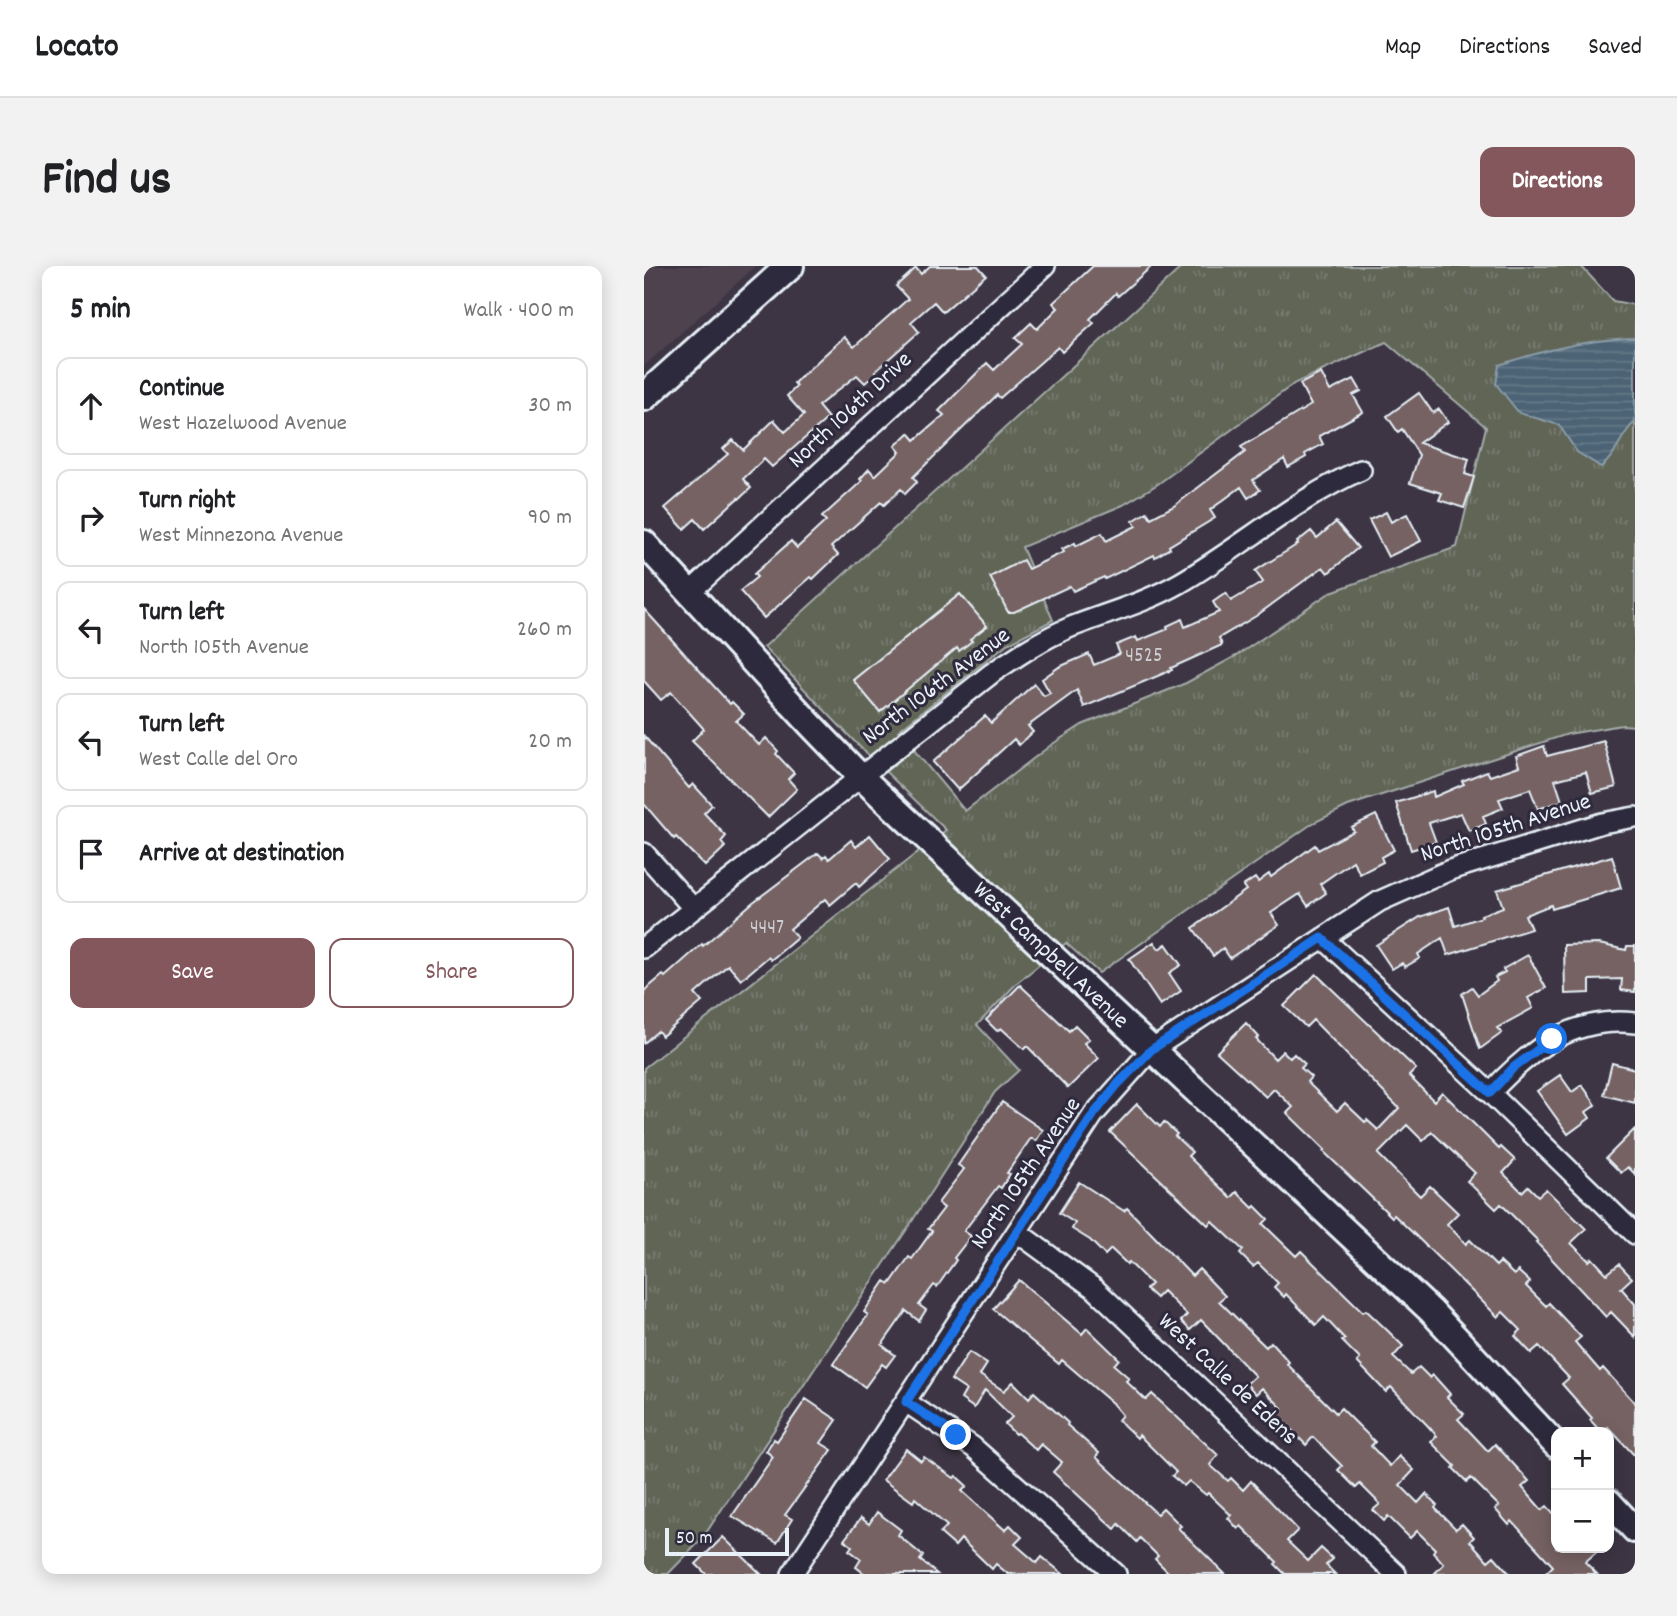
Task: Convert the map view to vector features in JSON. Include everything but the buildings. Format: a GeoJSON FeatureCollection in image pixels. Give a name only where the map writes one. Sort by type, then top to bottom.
{"type":"FeatureCollection","features":[{"type":"Feature","properties":{"kind":"main road"},"geometry":{"type":"LineString","coordinates":[[644,397],[790,266]]}},
{"type":"Feature","properties":{"kind":"street","name":"North 106th Drive"},"geometry":{"type":"LineString","coordinates":[[689,593],[1045,266]]}},
{"type":"Feature","properties":{"kind":"street","name":"North 106th Avenue"},"geometry":{"type":"LineString","coordinates":[[644,948],[992,673],[1029,648],[1069,628],[1144,601],[1178,584],[1294,505],[1362,470]]}},
{"type":"Feature","properties":{"kind":"street","name":"West Campbell Avenue"},"geometry":{"type":"LineString","coordinates":[[644,544],[860,776],[1431,1311],[1551,1440]]}},
{"type":"Feature","properties":{"kind":"street","name":"North 105th Avenue"},"geometry":{"type":"LineString","coordinates":[[797,1573],[1094,1114],[1151,1050],[1380,901],[1450,870],[1602,823],[1635,817]]}},
{"type":"Feature","properties":{"kind":"street"},"geometry":{"type":"LineString","coordinates":[[644,853],[694,909]]}},
{"type":"Feature","properties":{"kind":"street"},"geometry":{"type":"LineString","coordinates":[[1322,938],[1490,1093],[1635,1234]]}},
{"type":"Feature","properties":{"kind":"street"},"geometry":{"type":"LineString","coordinates":[[1490,1093],[1514,1067],[1552,1039],[1577,1029],[1616,1021],[1635,1023]]}},
{"type":"Feature","properties":{"kind":"street","name":"West Calle de Edens"},"geometry":{"type":"LineString","coordinates":[[1017,1232],[1095,1289],[1396,1574]]}},
{"type":"Feature","properties":{"kind":"street"},"geometry":{"type":"LineString","coordinates":[[906,1402],[973,1447],[1115,1574]]}},
{"type":"Feature","properties":{"kind":"street"},"geometry":{"type":"LineString","coordinates":[[1614,1507],[1635,1530]]}},
{"type":"Feature","properties":{"kind":"shaded area"},"geometry":{"type":"Polygon","coordinates":[[[644,266],[756,266],[644,366],[644,266]]]}},
{"type":"Feature","properties":{"kind":"green space"},"geometry":{"type":"Polygon","coordinates":[[[1183,266],[1581,266],[1613,301],[1635,305],[1635,726],[1622,725],[1568,734],[1348,806],[1313,823],[1099,973],[1066,943],[1017,983],[977,1025],[1019,1070],[995,1092],[702,1539],[668,1574],[644,1574],[644,1068],[946,830],[856,743],[764,647],[1183,266]],[[1386,342],[1295,383],[1158,484],[1123,505],[1022,547],[1053,620],[1007,644],[898,731],[965,811],[1051,745],[1082,725],[1186,683],[1236,656],[1331,592],[1457,547],[1486,427],[1386,342]]]}},
{"type":"Feature","properties":{"kind":"water"},"geometry":{"type":"Polygon","coordinates":[[[1635,338],[1635,422],[1601,467],[1577,452],[1559,425],[1519,413],[1496,384],[1499,365],[1566,346],[1635,338]]]}},
{"type":"Feature","properties":{"kind":"route"},"geometry":{"type":"LineString","coordinates":[[956,1435],[906,1402],[1094,1114],[1151,1050],[1322,938],[1490,1093],[1530,1053],[1552,1039]]}}]}
